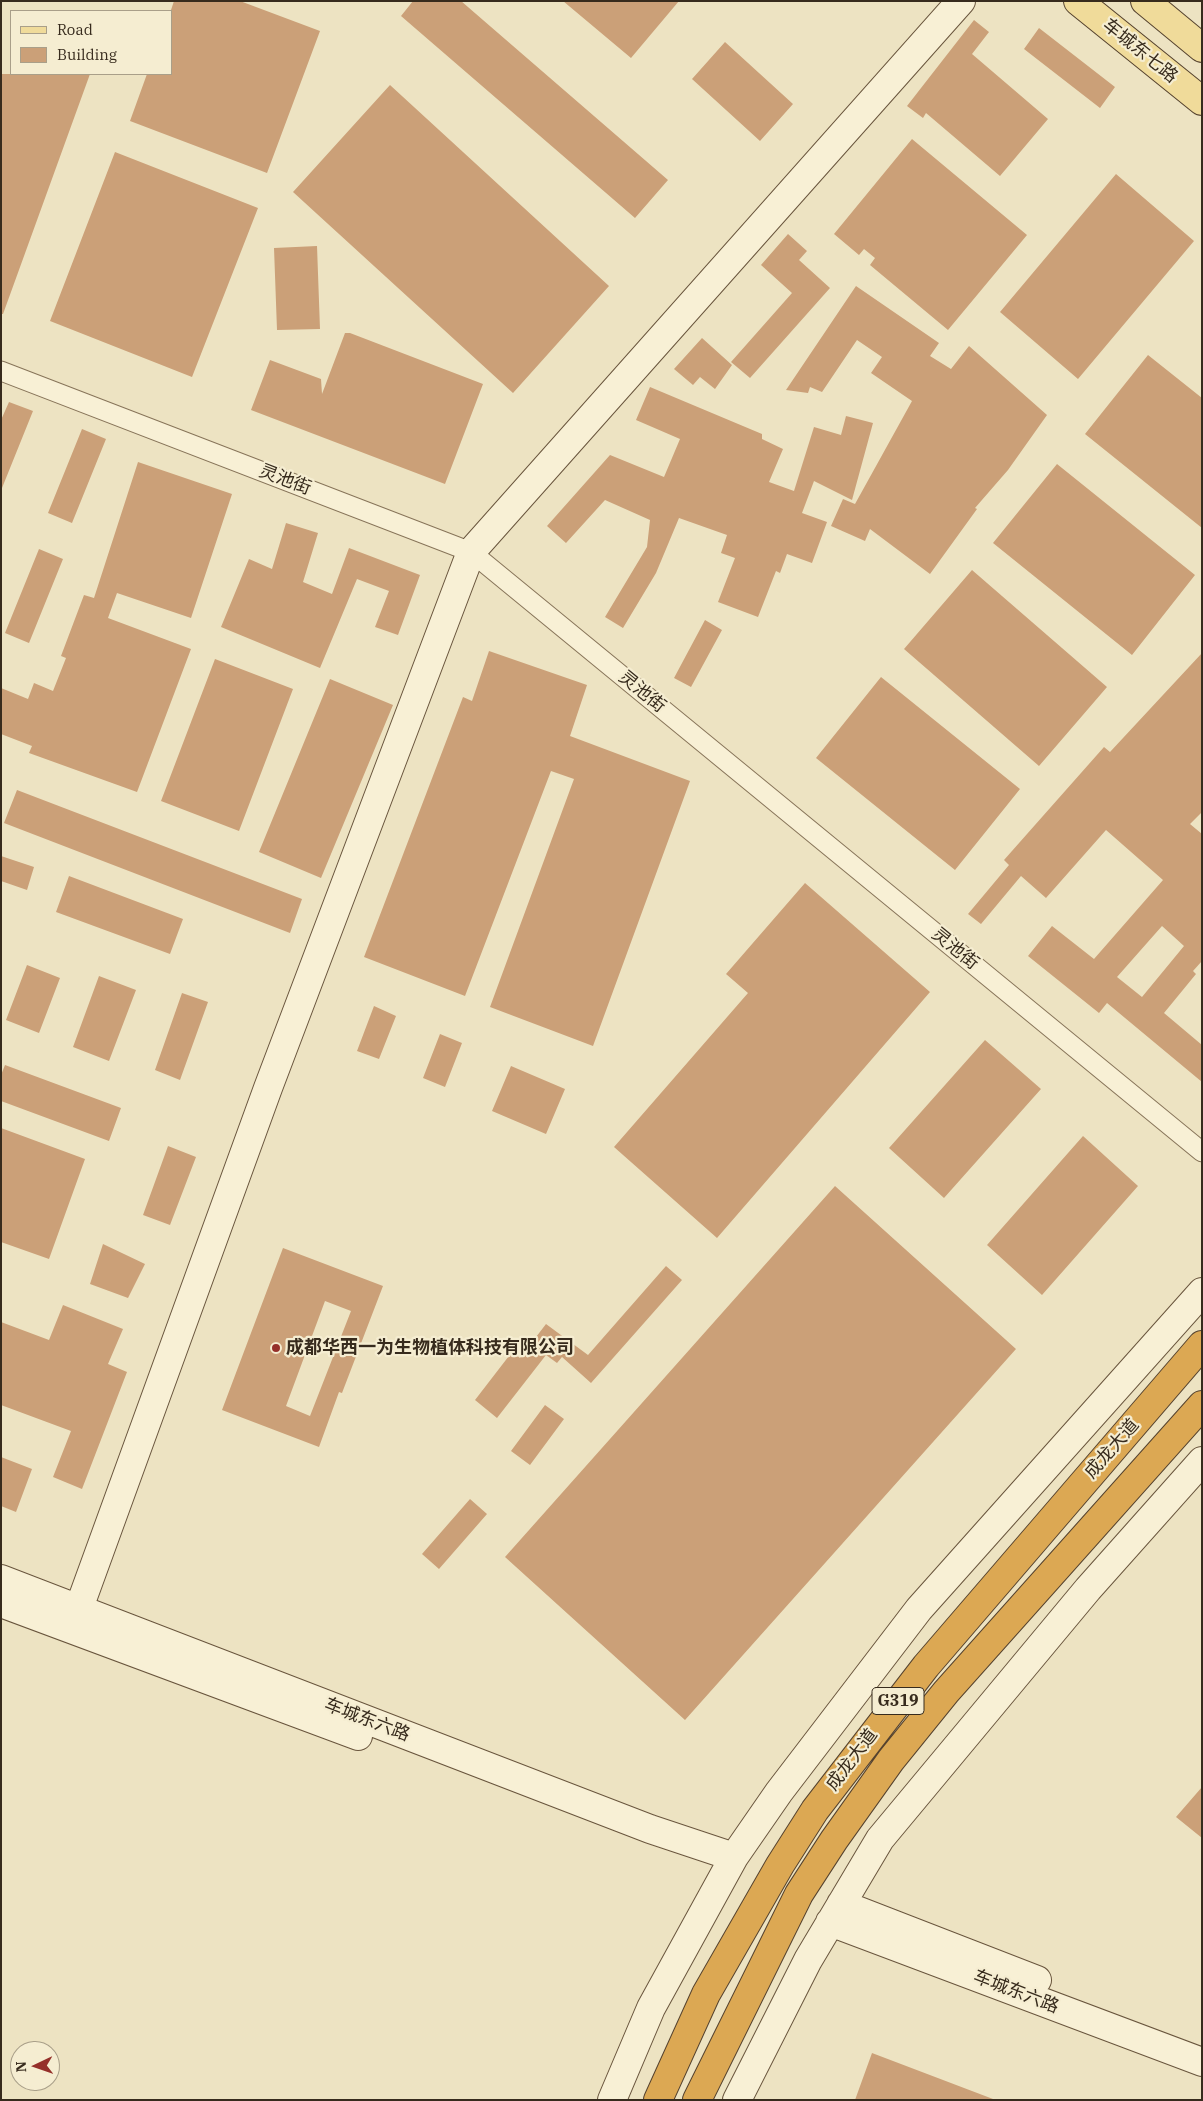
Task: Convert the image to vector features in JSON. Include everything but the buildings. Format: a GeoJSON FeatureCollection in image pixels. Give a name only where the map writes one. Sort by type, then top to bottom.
{"type":"FeatureCollection","features":[{"type":"Feature","properties":{"kind":"highway","name":"成龙大道"},"geometry":{"type":"LineString","coordinates":[[658,2100],[706,1994],[814,1810],[926,1666],[1202,1345]]}},
{"type":"Feature","properties":{"kind":"highway","name":"成龙大道"},"geometry":{"type":"LineString","coordinates":[[697,2100],[799,1894],[834,1840],[891,1760],[946,1692],[1202,1405]]}},
{"type":"Feature","properties":{"kind":"main road","name":"车城东七路"},"geometry":{"type":"LineString","coordinates":[[1078,1],[1202,101]]}},
{"type":"Feature","properties":{"kind":"main road"},"geometry":{"type":"LineString","coordinates":[[1145,1],[1202,48]]}},
{"type":"Feature","properties":{"kind":"street"},"geometry":{"type":"LineString","coordinates":[[79,1608],[268,1088],[471,552],[962,1]]}},
{"type":"Feature","properties":{"kind":"street","name":"灵池街"},"geometry":{"type":"LineString","coordinates":[[1,371],[471,552],[1202,1152]]}},
{"type":"Feature","properties":{"kind":"street"},"geometry":{"type":"LineString","coordinates":[[612,2100],[651,2008],[729,1865],[779,1792],[919,1609],[1202,1292]]}},
{"type":"Feature","properties":{"kind":"street"},"geometry":{"type":"LineString","coordinates":[[737,2100],[808,1960],[880,1839],[1088,1589],[1202,1461]]}},
{"type":"Feature","properties":{"kind":"street","name":"车城东六路"},"geometry":{"type":"LineString","coordinates":[[1,1579],[641,1826],[729,1865]]}},
{"type":"Feature","properties":{"kind":"street","name":"车城东六路"},"geometry":{"type":"LineString","coordinates":[[1,1603],[729,1865]]}},
{"type":"Feature","properties":{"kind":"street","name":"车城东六路"},"geometry":{"type":"LineString","coordinates":[[835,1913],[1202,2044]]}},
{"type":"Feature","properties":{"kind":"street","name":"车城东六路"},"geometry":{"type":"LineString","coordinates":[[835,1913],[1202,2062]]}},
{"type":"Feature","properties":{"kind":"place","name":"成都华西一为生物植体科技有限公司"},"geometry":{"type":"Point","coordinates":[276,1348]}}]}
